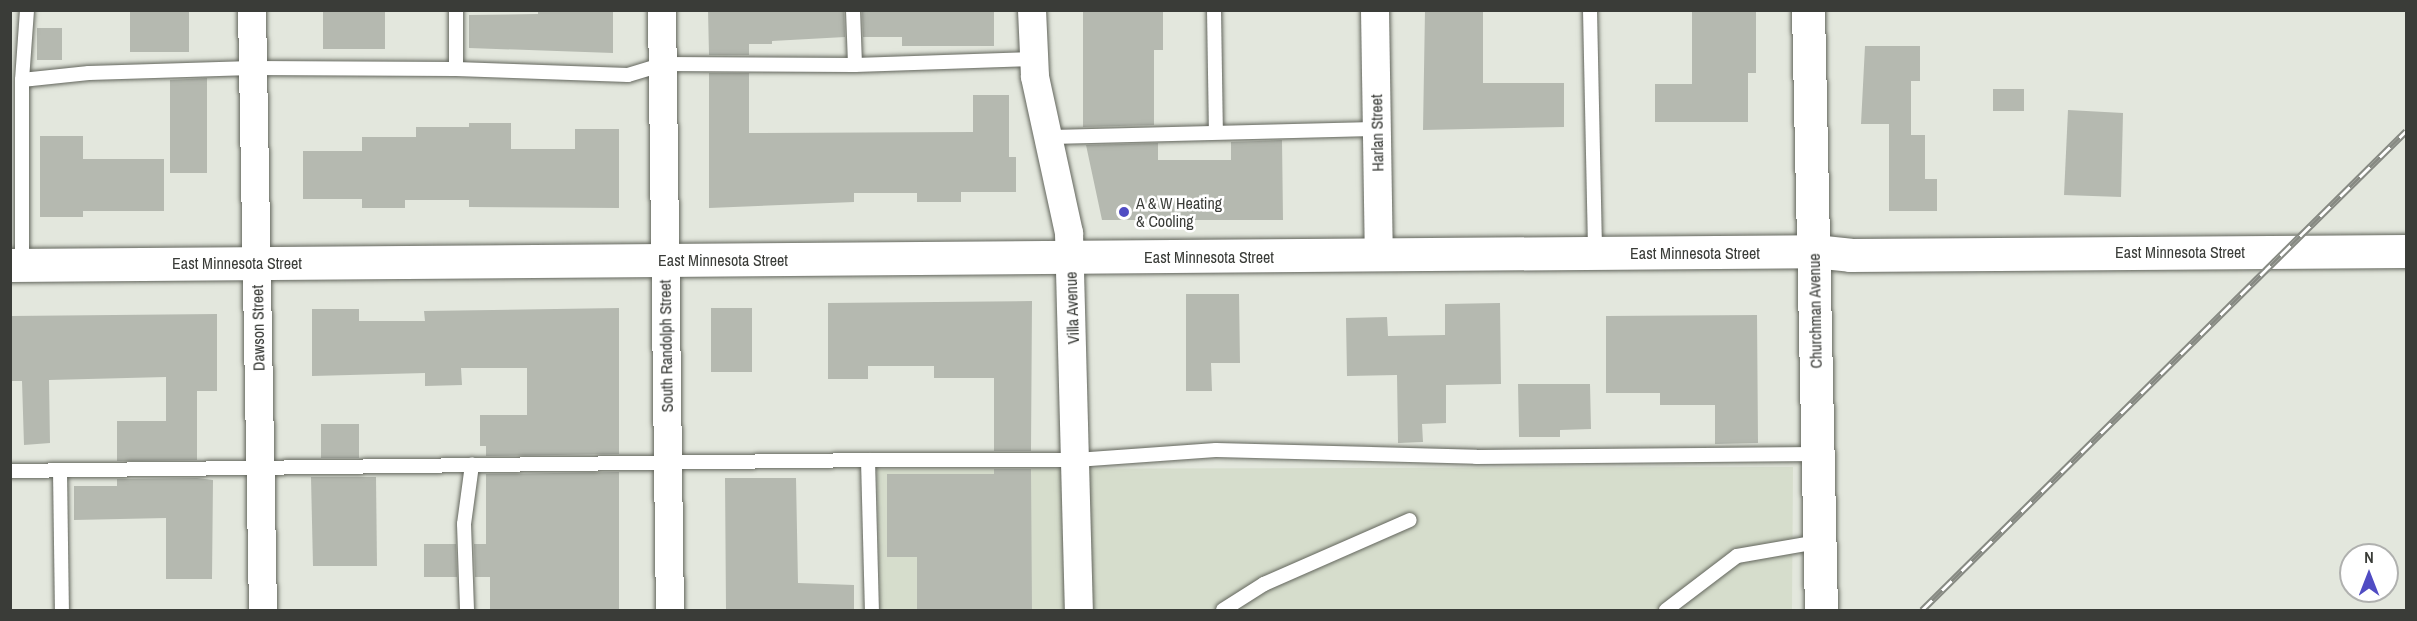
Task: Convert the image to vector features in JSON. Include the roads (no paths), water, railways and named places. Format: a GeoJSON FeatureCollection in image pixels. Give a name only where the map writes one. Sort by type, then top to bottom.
{"type":"FeatureCollection","features":[{"type":"Feature","properties":{"kind":"street","name":"Dawson Street"},"geometry":{"type":"LineString","coordinates":[[252,10],[263,610]]}},
{"type":"Feature","properties":{"kind":"street","name":"South Randolph Street"},"geometry":{"type":"LineString","coordinates":[[662,10],[670,610]]}},
{"type":"Feature","properties":{"kind":"street","name":"Villa Avenue"},"geometry":{"type":"LineString","coordinates":[[1032,10],[1033,59],[1048,137],[1067,213],[1071,258],[1079,610]]}},
{"type":"Feature","properties":{"kind":"street","name":"Harlan Street"},"geometry":{"type":"LineString","coordinates":[[1374,10],[1379,255]]}},
{"type":"Feature","properties":{"kind":"street","name":"Churchman Avenue"},"geometry":{"type":"LineString","coordinates":[[1808,10],[1814,251],[1817,542],[1821,610]]}},
{"type":"Feature","properties":{"kind":"street","name":"East Minnesota Street"},"geometry":{"type":"LineString","coordinates":[[16,265],[1814,251],[1850,255],[2406,251]]}},
{"type":"Feature","properties":{"kind":"lane"},"geometry":{"type":"LineString","coordinates":[[16,265],[22,80],[27,10]]}},
{"type":"Feature","properties":{"kind":"lane"},"geometry":{"type":"LineString","coordinates":[[456,10],[456,69]]}},
{"type":"Feature","properties":{"kind":"lane"},"geometry":{"type":"LineString","coordinates":[[853,10],[855,66]]}},
{"type":"Feature","properties":{"kind":"lane"},"geometry":{"type":"LineString","coordinates":[[1214,10],[1216,130]]}},
{"type":"Feature","properties":{"kind":"lane"},"geometry":{"type":"LineString","coordinates":[[1590,10],[1595,253]]}},
{"type":"Feature","properties":{"kind":"lane"},"geometry":{"type":"LineString","coordinates":[[22,80],[89,73],[252,68],[456,69],[628,75],[663,64],[855,66],[1033,59]]}},
{"type":"Feature","properties":{"kind":"lane"},"geometry":{"type":"LineString","coordinates":[[1048,137],[1216,130],[1377,129]]}},
{"type":"Feature","properties":{"kind":"lane"},"geometry":{"type":"LineString","coordinates":[[10,471],[667,462],[1076,460],[1216,450],[1476,457],[1816,454]]}},
{"type":"Feature","properties":{"kind":"lane"},"geometry":{"type":"LineString","coordinates":[[868,460],[872,610]]}},
{"type":"Feature","properties":{"kind":"lane"},"geometry":{"type":"LineString","coordinates":[[467,610],[464,524],[472,465]]}},
{"type":"Feature","properties":{"kind":"lane"},"geometry":{"type":"LineString","coordinates":[[60,471],[62,610]]}},
{"type":"Feature","properties":{"kind":"lane"},"geometry":{"type":"LineString","coordinates":[[1223,610],[1264,584],[1410,520]]}},
{"type":"Feature","properties":{"kind":"lane"},"geometry":{"type":"LineString","coordinates":[[1666,610],[1737,556],[1817,542]]}},
{"type":"Feature","properties":{"kind":"railway"},"geometry":{"type":"LineString","coordinates":[[1922,610],[2406,131]]}},
{"type":"Feature","properties":{"kind":"place","name":"A & W Heating & Cooling"},"geometry":{"type":"Point","coordinates":[1124,212]}}]}
